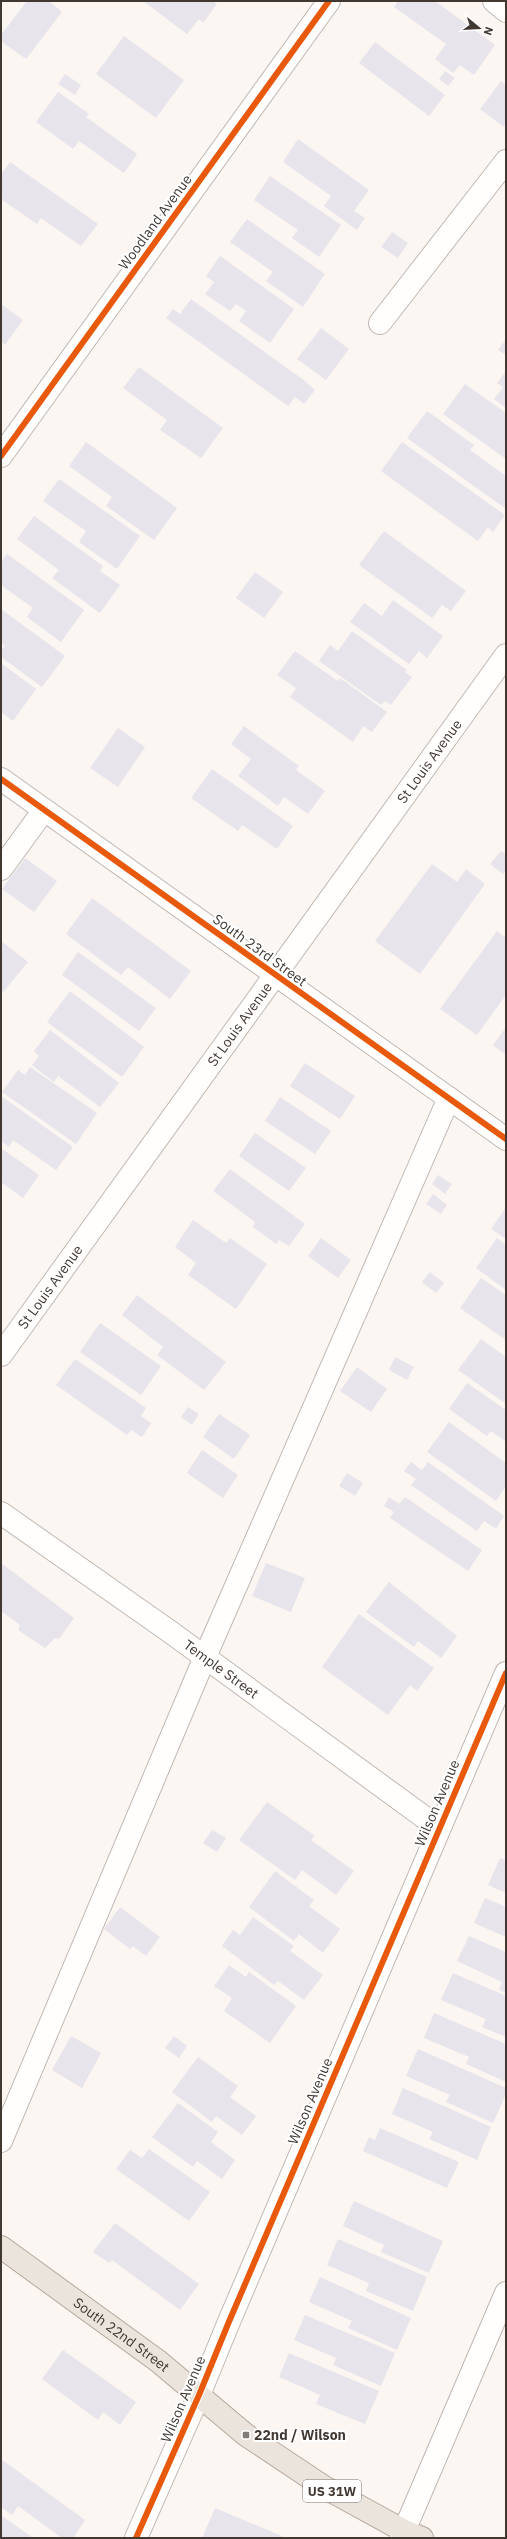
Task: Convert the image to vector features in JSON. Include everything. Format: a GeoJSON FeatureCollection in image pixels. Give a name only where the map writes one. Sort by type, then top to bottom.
{"type":"FeatureCollection","features":[{"type":"Feature","properties":{"kind":"main road","name":"South 22nd Street"},"geometry":{"type":"LineString","coordinates":[[1,2247],[158,2361],[246,2435],[324,2487],[409,2536]]}},
{"type":"Feature","properties":{"kind":"street","name":"Woodland Avenue"},"geometry":{"type":"LineString","coordinates":[[1,456],[329,1]]}},
{"type":"Feature","properties":{"kind":"street"},"geometry":{"type":"LineString","coordinates":[[494,1],[506,11]]}},
{"type":"Feature","properties":{"kind":"street"},"geometry":{"type":"LineString","coordinates":[[380,323],[506,160]]}},
{"type":"Feature","properties":{"kind":"street","name":"St Louis Avenue"},"geometry":{"type":"LineString","coordinates":[[1,1355],[506,655]]}},
{"type":"Feature","properties":{"kind":"street","name":"South 23rd Street"},"geometry":{"type":"LineString","coordinates":[[1,779],[275,976],[506,1138]]}},
{"type":"Feature","properties":{"kind":"street"},"geometry":{"type":"LineString","coordinates":[[1,869],[44,810]]}},
{"type":"Feature","properties":{"kind":"street"},"geometry":{"type":"LineString","coordinates":[[1,2141],[205,1657],[449,1098]]}},
{"type":"Feature","properties":{"kind":"street","name":"Temple Street"},"geometry":{"type":"LineString","coordinates":[[1,1513],[205,1657],[439,1828]]}},
{"type":"Feature","properties":{"kind":"street","name":"Wilson Avenue"},"geometry":{"type":"LineString","coordinates":[[136,2538],[200,2395],[439,1828],[506,1673]]}},
{"type":"Feature","properties":{"kind":"street"},"geometry":{"type":"LineString","coordinates":[[409,2536],[506,2293]]}},
{"type":"Feature","properties":{"kind":"building"},"geometry":{"type":"Polygon","coordinates":[[[27,1],[49,1],[62,12],[26,59],[1,41],[1,35],[27,1]]]}},
{"type":"Feature","properties":{"kind":"building"},"geometry":{"type":"Polygon","coordinates":[[[143,1],[212,1],[217,4],[203,23],[199,19],[187,34],[143,1]]]}},
{"type":"Feature","properties":{"kind":"building"},"geometry":{"type":"Polygon","coordinates":[[[398,1],[435,1],[495,45],[474,75],[460,65],[453,73],[435,59],[446,44],[394,7],[398,1]]]}},
{"type":"Feature","properties":{"kind":"building"},"geometry":{"type":"Polygon","coordinates":[[[124,36],[184,80],[156,118],[96,74],[124,36]]]}},
{"type":"Feature","properties":{"kind":"building"},"geometry":{"type":"Polygon","coordinates":[[[375,42],[445,95],[429,116],[359,63],[375,42]]]}},
{"type":"Feature","properties":{"kind":"building"},"geometry":{"type":"Polygon","coordinates":[[[445,71],[455,78],[448,86],[439,79],[445,71]]]}},
{"type":"Feature","properties":{"kind":"building"},"geometry":{"type":"Polygon","coordinates":[[[65,74],[81,85],[75,95],[58,84],[65,74]]]}},
{"type":"Feature","properties":{"kind":"building"},"geometry":{"type":"Polygon","coordinates":[[[501,81],[506,85],[506,124],[504,127],[480,109],[501,81]]]}},
{"type":"Feature","properties":{"kind":"building"},"geometry":{"type":"Polygon","coordinates":[[[58,92],[89,114],[86,117],[137,154],[124,173],[79,141],[73,149],[36,122],[58,92]]]}},
{"type":"Feature","properties":{"kind":"building"},"geometry":{"type":"Polygon","coordinates":[[[298,139],[369,190],[354,211],[365,218],[357,230],[324,206],[331,196],[283,162],[298,139]]]}},
{"type":"Feature","properties":{"kind":"building"},"geometry":{"type":"Polygon","coordinates":[[[10,162],[98,224],[81,246],[41,218],[37,224],[1,199],[1,175],[10,162]]]}},
{"type":"Feature","properties":{"kind":"building"},"geometry":{"type":"Polygon","coordinates":[[[270,176],[341,225],[319,257],[292,238],[298,230],[254,200],[270,176]]]}},
{"type":"Feature","properties":{"kind":"building"},"geometry":{"type":"Polygon","coordinates":[[[247,219],[325,274],[303,307],[266,281],[273,272],[230,242],[247,219]]]}},
{"type":"Feature","properties":{"kind":"building"},"geometry":{"type":"Polygon","coordinates":[[[392,232],[408,243],[398,258],[381,247],[392,232]]]}},
{"type":"Feature","properties":{"kind":"building"},"geometry":{"type":"Polygon","coordinates":[[[220,256],[294,309],[270,343],[239,321],[246,311],[236,304],[230,311],[205,294],[214,282],[206,276],[220,256]]]}},
{"type":"Feature","properties":{"kind":"building"},"geometry":{"type":"Polygon","coordinates":[[[191,299],[305,381],[315,390],[304,404],[295,397],[288,406],[166,318],[173,309],[180,314],[191,299]]]}},
{"type":"Feature","properties":{"kind":"building"},"geometry":{"type":"Polygon","coordinates":[[[1,304],[23,320],[5,345],[1,341],[1,304]]]}},
{"type":"Feature","properties":{"kind":"building"},"geometry":{"type":"Polygon","coordinates":[[[321,328],[349,349],[326,380],[297,359],[321,328]]]}},
{"type":"Feature","properties":{"kind":"building"},"geometry":{"type":"Polygon","coordinates":[[[506,339],[506,355],[498,350],[506,339]]]}},
{"type":"Feature","properties":{"kind":"building"},"geometry":{"type":"Polygon","coordinates":[[[139,367],[223,428],[201,458],[160,430],[167,420],[123,388],[139,367]]]}},
{"type":"Feature","properties":{"kind":"building"},"geometry":{"type":"Polygon","coordinates":[[[506,371],[506,408],[494,399],[503,387],[497,383],[506,371]]]}},
{"type":"Feature","properties":{"kind":"building"},"geometry":{"type":"Polygon","coordinates":[[[465,384],[506,413],[506,459],[443,414],[465,384]]]}},
{"type":"Feature","properties":{"kind":"building"},"geometry":{"type":"Polygon","coordinates":[[[427,411],[474,445],[470,450],[506,476],[506,509],[407,438],[427,411]]]}},
{"type":"Feature","properties":{"kind":"building"},"geometry":{"type":"Polygon","coordinates":[[[86,442],[177,508],[154,540],[106,506],[112,497],[69,466],[86,442]]]}},
{"type":"Feature","properties":{"kind":"building"},"geometry":{"type":"Polygon","coordinates":[[[402,442],[505,515],[493,532],[488,527],[478,541],[381,471],[402,442]]]}},
{"type":"Feature","properties":{"kind":"building"},"geometry":{"type":"Polygon","coordinates":[[[59,479],[140,536],[117,569],[79,542],[86,531],[43,501],[59,479]]]}},
{"type":"Feature","properties":{"kind":"building"},"geometry":{"type":"Polygon","coordinates":[[[34,516],[103,566],[100,571],[120,585],[100,613],[52,578],[59,570],[17,539],[34,516]]]}},
{"type":"Feature","properties":{"kind":"building"},"geometry":{"type":"Polygon","coordinates":[[[384,531],[466,591],[451,611],[442,605],[432,618],[359,565],[384,531]]]}},
{"type":"Feature","properties":{"kind":"building"},"geometry":{"type":"Polygon","coordinates":[[[7,554],[84,610],[61,642],[27,617],[33,608],[1,585],[1,562],[7,554]]]}},
{"type":"Feature","properties":{"kind":"building"},"geometry":{"type":"Polygon","coordinates":[[[255,572],[283,592],[264,618],[236,598],[255,572]]]}},
{"type":"Feature","properties":{"kind":"building"},"geometry":{"type":"Polygon","coordinates":[[[393,600],[443,636],[427,658],[419,651],[409,664],[350,622],[364,603],[382,616],[393,600]]]}},
{"type":"Feature","properties":{"kind":"building"},"geometry":{"type":"Polygon","coordinates":[[[1,609],[65,656],[42,687],[1,657],[1,650],[5,646],[1,643],[1,609]]]}},
{"type":"Feature","properties":{"kind":"building"},"geometry":{"type":"Polygon","coordinates":[[[352,631],[407,670],[405,672],[412,677],[391,705],[385,701],[381,705],[319,661],[330,645],[338,651],[352,631]]]}},
{"type":"Feature","properties":{"kind":"building"},"geometry":{"type":"Polygon","coordinates":[[[295,651],[338,681],[340,678],[387,712],[372,732],[363,726],[353,742],[290,697],[296,688],[277,675],[295,651]]]}},
{"type":"Feature","properties":{"kind":"building"},"geometry":{"type":"Polygon","coordinates":[[[1,663],[36,689],[13,721],[1,712],[1,663]]]}},
{"type":"Feature","properties":{"kind":"building"},"geometry":{"type":"Polygon","coordinates":[[[244,726],[299,766],[296,770],[325,791],[308,814],[284,797],[278,806],[238,776],[251,759],[231,744],[244,726]]]}},
{"type":"Feature","properties":{"kind":"building"},"geometry":{"type":"Polygon","coordinates":[[[118,728],[145,747],[118,787],[90,768],[118,728]]]}},
{"type":"Feature","properties":{"kind":"building"},"geometry":{"type":"Polygon","coordinates":[[[212,769],[293,826],[277,849],[242,825],[238,831],[191,798],[212,769]]]}},
{"type":"Feature","properties":{"kind":"building"},"geometry":{"type":"Polygon","coordinates":[[[501,851],[506,854],[506,870],[503,874],[490,864],[501,851]]]}},
{"type":"Feature","properties":{"kind":"building"},"geometry":{"type":"Polygon","coordinates":[[[25,858],[57,881],[34,912],[2,889],[25,858]]]}},
{"type":"Feature","properties":{"kind":"building"},"geometry":{"type":"Polygon","coordinates":[[[432,864],[457,882],[466,869],[485,884],[420,974],[375,941],[432,864]]]}},
{"type":"Feature","properties":{"kind":"building"},"geometry":{"type":"Polygon","coordinates":[[[92,898],[191,971],[170,999],[128,967],[121,975],[66,934],[92,898]]]}},
{"type":"Feature","properties":{"kind":"building"},"geometry":{"type":"Polygon","coordinates":[[[497,931],[506,938],[506,995],[477,1035],[440,1009],[497,931]]]}},
{"type":"Feature","properties":{"kind":"building"},"geometry":{"type":"Polygon","coordinates":[[[1,941],[28,962],[3,992],[1,990],[1,941]]]}},
{"type":"Feature","properties":{"kind":"building"},"geometry":{"type":"Polygon","coordinates":[[[78,952],[156,1008],[139,1031],[62,975],[78,952]]]}},
{"type":"Feature","properties":{"kind":"building"},"geometry":{"type":"Polygon","coordinates":[[[70,991],[144,1047],[122,1077],[47,1022],[70,991]]]}},
{"type":"Feature","properties":{"kind":"building"},"geometry":{"type":"Polygon","coordinates":[[[506,1027],[506,1055],[493,1045],[506,1027]]]}},
{"type":"Feature","properties":{"kind":"building"},"geometry":{"type":"Polygon","coordinates":[[[50,1030],[119,1083],[100,1107],[58,1076],[54,1082],[32,1065],[39,1056],[34,1051],[50,1030]]]}},
{"type":"Feature","properties":{"kind":"building"},"geometry":{"type":"Polygon","coordinates":[[[305,1063],[355,1096],[340,1119],[290,1086],[305,1063]]]}},
{"type":"Feature","properties":{"kind":"building"},"geometry":{"type":"Polygon","coordinates":[[[30,1067],[97,1113],[76,1144],[2,1092],[18,1070],[25,1075],[30,1067]]]}},
{"type":"Feature","properties":{"kind":"building"},"geometry":{"type":"Polygon","coordinates":[[[1,1096],[73,1147],[56,1170],[13,1140],[9,1147],[1,1141],[1,1096]]]}},
{"type":"Feature","properties":{"kind":"building"},"geometry":{"type":"Polygon","coordinates":[[[280,1097],[331,1131],[315,1154],[265,1121],[280,1097]]]}},
{"type":"Feature","properties":{"kind":"building"},"geometry":{"type":"Polygon","coordinates":[[[255,1133],[306,1168],[289,1191],[239,1156],[255,1133]]]}},
{"type":"Feature","properties":{"kind":"building"},"geometry":{"type":"Polygon","coordinates":[[[1,1148],[39,1175],[23,1198],[1,1182],[1,1148]]]}},
{"type":"Feature","properties":{"kind":"building"},"geometry":{"type":"Polygon","coordinates":[[[230,1169],[305,1224],[289,1246],[279,1240],[276,1244],[253,1227],[255,1222],[213,1191],[230,1169]]]}},
{"type":"Feature","properties":{"kind":"building"},"geometry":{"type":"Polygon","coordinates":[[[438,1175],[452,1184],[445,1194],[432,1184],[438,1175]]]}},
{"type":"Feature","properties":{"kind":"building"},"geometry":{"type":"Polygon","coordinates":[[[433,1194],[447,1205],[441,1214],[426,1204],[433,1194]]]}},
{"type":"Feature","properties":{"kind":"building"},"geometry":{"type":"Polygon","coordinates":[[[506,1207],[506,1239],[491,1229],[506,1207]]]}},
{"type":"Feature","properties":{"kind":"building"},"geometry":{"type":"Polygon","coordinates":[[[193,1220],[226,1243],[230,1238],[267,1264],[236,1309],[188,1275],[196,1263],[175,1247],[193,1220]]]}},
{"type":"Feature","properties":{"kind":"building"},"geometry":{"type":"Polygon","coordinates":[[[321,1238],[351,1260],[338,1278],[308,1256],[321,1238]]]}},
{"type":"Feature","properties":{"kind":"building"},"geometry":{"type":"Polygon","coordinates":[[[497,1238],[506,1245],[506,1290],[476,1268],[497,1238]]]}},
{"type":"Feature","properties":{"kind":"building"},"geometry":{"type":"Polygon","coordinates":[[[430,1272],[444,1283],[436,1293],[422,1282],[430,1272]]]}},
{"type":"Feature","properties":{"kind":"building"},"geometry":{"type":"Polygon","coordinates":[[[481,1278],[506,1295],[506,1340],[460,1308],[481,1278]]]}},
{"type":"Feature","properties":{"kind":"building"},"geometry":{"type":"Polygon","coordinates":[[[137,1295],[226,1362],[204,1390],[157,1355],[163,1347],[122,1315],[137,1295]]]}},
{"type":"Feature","properties":{"kind":"building"},"geometry":{"type":"Polygon","coordinates":[[[100,1323],[161,1366],[141,1395],[80,1352],[100,1323]]]}},
{"type":"Feature","properties":{"kind":"building"},"geometry":{"type":"Polygon","coordinates":[[[481,1339],[506,1357],[506,1404],[458,1370],[481,1339]]]}},
{"type":"Feature","properties":{"kind":"building"},"geometry":{"type":"Polygon","coordinates":[[[395,1357],[414,1367],[407,1380],[389,1370],[395,1357]]]}},
{"type":"Feature","properties":{"kind":"building"},"geometry":{"type":"Polygon","coordinates":[[[75,1359],[146,1408],[141,1416],[151,1423],[142,1437],[131,1430],[127,1435],[56,1385],[75,1359]]]}},
{"type":"Feature","properties":{"kind":"building"},"geometry":{"type":"Polygon","coordinates":[[[357,1367],[387,1389],[371,1412],[340,1391],[357,1367]]]}},
{"type":"Feature","properties":{"kind":"building"},"geometry":{"type":"Polygon","coordinates":[[[467,1383],[506,1410],[506,1442],[491,1431],[487,1436],[449,1409],[467,1383]]]}},
{"type":"Feature","properties":{"kind":"building"},"geometry":{"type":"Polygon","coordinates":[[[188,1407],[199,1414],[192,1425],[181,1417],[188,1407]]]}},
{"type":"Feature","properties":{"kind":"building"},"geometry":{"type":"Polygon","coordinates":[[[219,1414],[250,1435],[234,1459],[203,1437],[219,1414]]]}},
{"type":"Feature","properties":{"kind":"building"},"geometry":{"type":"Polygon","coordinates":[[[449,1422],[506,1463],[506,1486],[496,1501],[427,1452],[449,1422]]]}},
{"type":"Feature","properties":{"kind":"building"},"geometry":{"type":"Polygon","coordinates":[[[202,1450],[238,1475],[223,1498],[187,1473],[202,1450]]]}},
{"type":"Feature","properties":{"kind":"building"},"geometry":{"type":"Polygon","coordinates":[[[411,1462],[422,1470],[428,1462],[504,1516],[496,1529],[484,1521],[477,1531],[411,1485],[416,1479],[404,1471],[411,1462]]]}},
{"type":"Feature","properties":{"kind":"building"},"geometry":{"type":"Polygon","coordinates":[[[347,1473],[363,1483],[355,1496],[339,1486],[347,1473]]]}},
{"type":"Feature","properties":{"kind":"building"},"geometry":{"type":"Polygon","coordinates":[[[389,1497],[399,1504],[405,1497],[482,1550],[468,1571],[390,1518],[394,1512],[384,1506],[389,1497]]]}},
{"type":"Feature","properties":{"kind":"building"},"geometry":{"type":"Polygon","coordinates":[[[1,1563],[74,1618],[59,1639],[55,1638],[45,1648],[18,1630],[20,1625],[1,1611],[1,1563]]]}},
{"type":"Feature","properties":{"kind":"building"},"geometry":{"type":"Polygon","coordinates":[[[266,1563],[305,1578],[291,1612],[252,1596],[266,1563]]]}},
{"type":"Feature","properties":{"kind":"building"},"geometry":{"type":"Polygon","coordinates":[[[389,1582],[457,1636],[441,1658],[418,1641],[414,1647],[366,1612],[389,1582]]]}},
{"type":"Feature","properties":{"kind":"building"},"geometry":{"type":"Polygon","coordinates":[[[359,1614],[434,1668],[417,1691],[410,1685],[388,1715],[322,1667],[359,1614]]]}},
{"type":"Feature","properties":{"kind":"building"},"geometry":{"type":"Polygon","coordinates":[[[267,1802],[315,1836],[311,1840],[354,1871],[336,1895],[302,1870],[295,1880],[239,1840],[267,1802]]]}},
{"type":"Feature","properties":{"kind":"building"},"geometry":{"type":"Polygon","coordinates":[[[212,1830],[226,1838],[217,1852],[203,1843],[212,1830]]]}},
{"type":"Feature","properties":{"kind":"building"},"geometry":{"type":"Polygon","coordinates":[[[500,1858],[506,1860],[506,1893],[488,1885],[500,1858]]]}},
{"type":"Feature","properties":{"kind":"building"},"geometry":{"type":"Polygon","coordinates":[[[275,1871],[314,1900],[309,1906],[340,1929],[323,1953],[299,1934],[294,1941],[249,1907],[275,1871]]]}},
{"type":"Feature","properties":{"kind":"building"},"geometry":{"type":"Polygon","coordinates":[[[485,1898],[506,1907],[506,1937],[474,1923],[485,1898]]]}},
{"type":"Feature","properties":{"kind":"building"},"geometry":{"type":"Polygon","coordinates":[[[120,1907],[160,1937],[146,1956],[133,1946],[130,1949],[104,1929],[120,1907]]]}},
{"type":"Feature","properties":{"kind":"building"},"geometry":{"type":"Polygon","coordinates":[[[253,1917],[294,1946],[290,1951],[323,1975],[304,2000],[278,1981],[274,1985],[222,1946],[233,1930],[240,1935],[253,1917]]]}},
{"type":"Feature","properties":{"kind":"building"},"geometry":{"type":"Polygon","coordinates":[[[469,1936],[506,1952],[506,1993],[499,1990],[502,1982],[457,1961],[469,1936]]]}},
{"type":"Feature","properties":{"kind":"building"},"geometry":{"type":"Polygon","coordinates":[[[229,1965],[246,1977],[249,1972],[296,2006],[270,2043],[224,2011],[232,1998],[214,1986],[229,1965]]]}},
{"type":"Feature","properties":{"kind":"building"},"geometry":{"type":"Polygon","coordinates":[[[453,1973],[506,1996],[506,2037],[482,2027],[486,2019],[441,2000],[453,1973]]]}},
{"type":"Feature","properties":{"kind":"building"},"geometry":{"type":"Polygon","coordinates":[[[434,2013],[506,2044],[506,2082],[466,2064],[469,2057],[424,2038],[434,2013]]]}},
{"type":"Feature","properties":{"kind":"building"},"geometry":{"type":"Polygon","coordinates":[[[71,2036],[101,2053],[82,2088],[52,2070],[71,2036]]]}},
{"type":"Feature","properties":{"kind":"building"},"geometry":{"type":"Polygon","coordinates":[[[174,2036],[187,2046],[179,2058],[165,2048],[174,2036]]]}},
{"type":"Feature","properties":{"kind":"building"},"geometry":{"type":"Polygon","coordinates":[[[418,2049],[506,2088],[506,2094],[493,2123],[446,2102],[450,2095],[406,2076],[418,2049]]]}},
{"type":"Feature","properties":{"kind":"building"},"geometry":{"type":"Polygon","coordinates":[[[198,2057],[238,2086],[230,2097],[256,2116],[242,2135],[216,2116],[212,2122],[172,2092],[198,2057]]]}},
{"type":"Feature","properties":{"kind":"building"},"geometry":{"type":"Polygon","coordinates":[[[403,2088],[491,2127],[477,2160],[429,2139],[433,2132],[392,2114],[403,2088]]]}},
{"type":"Feature","properties":{"kind":"building"},"geometry":{"type":"Polygon","coordinates":[[[178,2103],[218,2132],[211,2142],[235,2160],[222,2179],[197,2161],[193,2167],[152,2137],[178,2103]]]}},
{"type":"Feature","properties":{"kind":"building"},"geometry":{"type":"Polygon","coordinates":[[[380,2128],[459,2162],[447,2188],[363,2151],[369,2137],[375,2140],[380,2128]]]}},
{"type":"Feature","properties":{"kind":"building"},"geometry":{"type":"Polygon","coordinates":[[[149,2149],[210,2192],[189,2221],[116,2169],[130,2150],[142,2158],[149,2149]]]}},
{"type":"Feature","properties":{"kind":"building"},"geometry":{"type":"Polygon","coordinates":[[[354,2201],[443,2241],[429,2273],[381,2252],[384,2245],[343,2226],[354,2201]]]}},
{"type":"Feature","properties":{"kind":"building"},"geometry":{"type":"Polygon","coordinates":[[[115,2223],[199,2284],[180,2310],[112,2260],[109,2263],[93,2252],[115,2223]]]}},
{"type":"Feature","properties":{"kind":"building"},"geometry":{"type":"Polygon","coordinates":[[[338,2239],[427,2277],[413,2311],[366,2291],[369,2283],[327,2265],[338,2239]]]}},
{"type":"Feature","properties":{"kind":"building"},"geometry":{"type":"Polygon","coordinates":[[[320,2277],[411,2318],[397,2350],[348,2328],[352,2321],[309,2302],[320,2277]]]}},
{"type":"Feature","properties":{"kind":"building"},"geometry":{"type":"Polygon","coordinates":[[[305,2315],[395,2353],[381,2386],[333,2365],[336,2358],[294,2340],[305,2315]]]}},
{"type":"Feature","properties":{"kind":"building"},"geometry":{"type":"Polygon","coordinates":[[[63,2350],[136,2402],[120,2425],[103,2412],[98,2420],[42,2379],[63,2350]]]}},
{"type":"Feature","properties":{"kind":"building"},"geometry":{"type":"Polygon","coordinates":[[[289,2353],[379,2391],[365,2424],[316,2404],[320,2395],[279,2377],[289,2353]]]}},
{"type":"Feature","properties":{"kind":"building"},"geometry":{"type":"Polygon","coordinates":[[[1,2459],[85,2520],[73,2538],[62,2538],[18,2506],[12,2515],[1,2507],[1,2459]]]}},
{"type":"Feature","properties":{"kind":"building"},"geometry":{"type":"Polygon","coordinates":[[[215,2508],[282,2536],[281,2538],[202,2538],[215,2508]]]}},
{"type":"Feature","properties":{"kind":"building"},"geometry":{"type":"Polygon","coordinates":[[[1,2515],[33,2538],[1,2538],[1,2515]]]}},
{"type":"Feature","properties":{"kind":"cycle path"},"geometry":{"type":"LineString","coordinates":[[1,456],[329,1]]}},
{"type":"Feature","properties":{"kind":"cycle path"},"geometry":{"type":"LineString","coordinates":[[1,779],[506,1139]]}},
{"type":"Feature","properties":{"kind":"cycle path"},"geometry":{"type":"LineString","coordinates":[[136,2538],[199,2395],[506,1673]]}},
{"type":"Feature","properties":{"kind":"place","name":"22nd / Wilson"},"geometry":{"type":"Point","coordinates":[246,2435]}}]}
